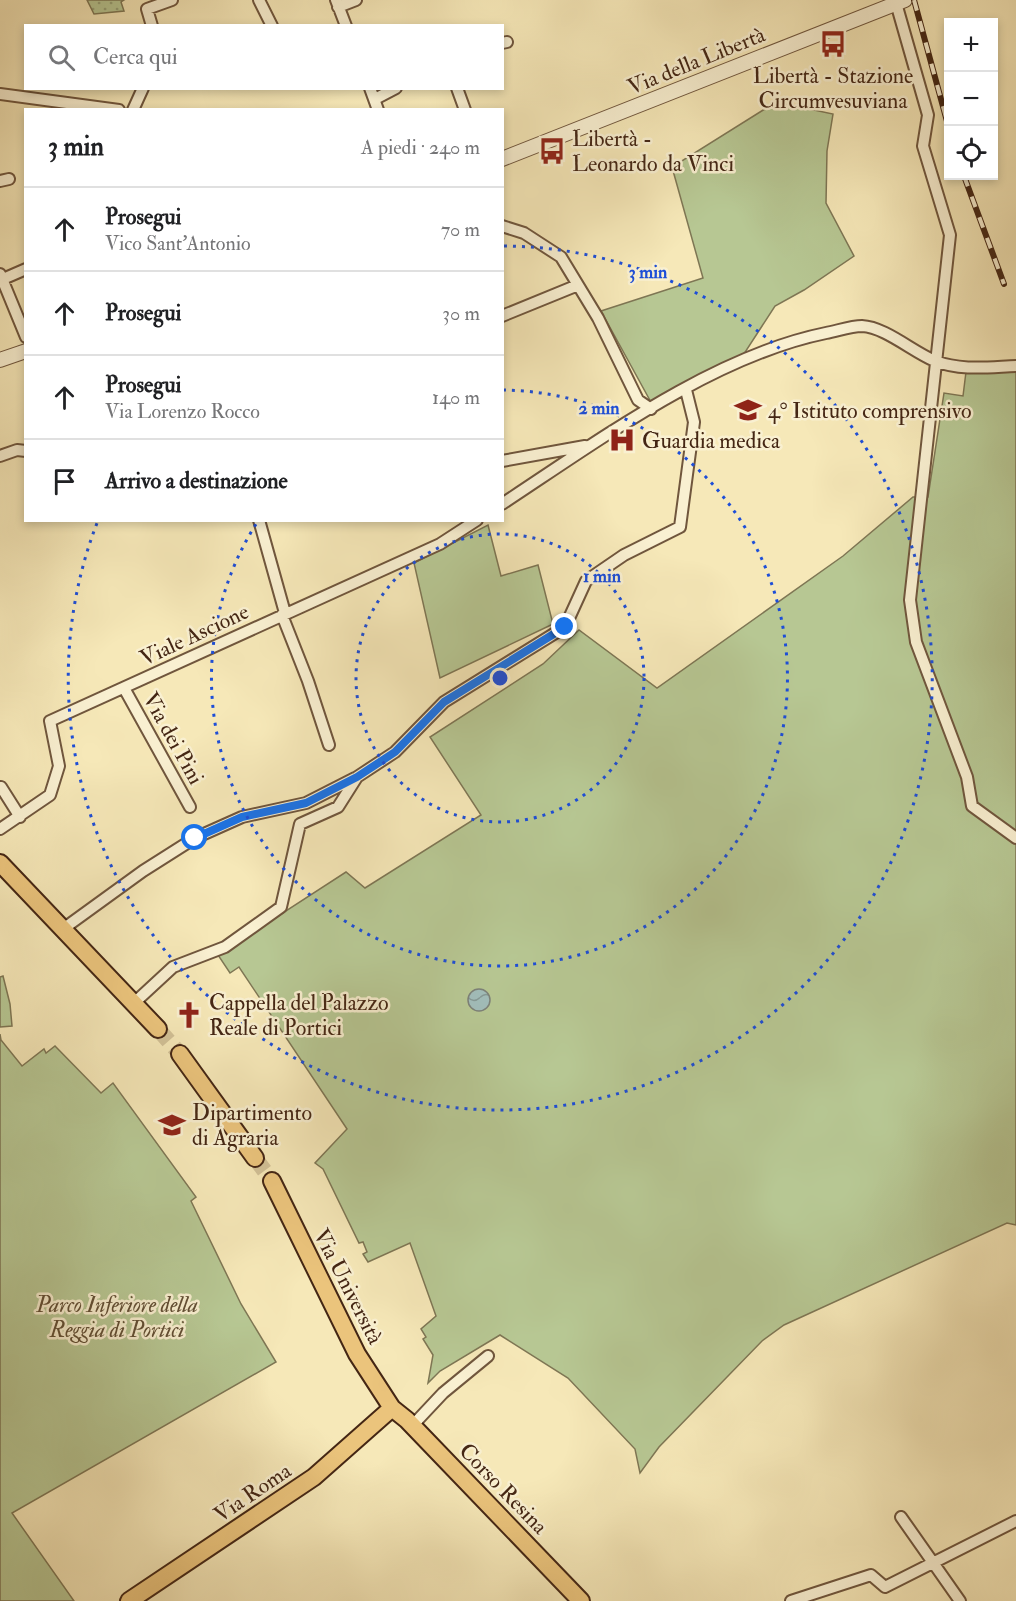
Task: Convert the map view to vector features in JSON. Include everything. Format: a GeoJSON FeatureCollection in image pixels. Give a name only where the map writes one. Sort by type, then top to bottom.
{"type":"FeatureCollection","features":[{"type":"Feature","properties":{"kind":"main road"},"geometry":{"type":"LineString","coordinates":[[0,863],[158,1029]]}},
{"type":"Feature","properties":{"kind":"main road"},"geometry":{"type":"LineString","coordinates":[[180,1054],[255,1158]]}},
{"type":"Feature","properties":{"kind":"main road","name":"Via Università"},"geometry":{"type":"LineString","coordinates":[[272,1181],[357,1354],[392,1408]]}},
{"type":"Feature","properties":{"kind":"main road","name":"Corso Resina"},"geometry":{"type":"LineString","coordinates":[[392,1408],[580,1601]]}},
{"type":"Feature","properties":{"kind":"main road","name":"Via Roma"},"geometry":{"type":"LineString","coordinates":[[129,1601],[314,1477],[392,1408]]}},
{"type":"Feature","properties":{"kind":"street"},"geometry":{"type":"LineString","coordinates":[[151,24],[147,9],[172,0]]}},
{"type":"Feature","properties":{"kind":"street"},"geometry":{"type":"LineString","coordinates":[[259,0],[271,24]]}},
{"type":"Feature","properties":{"kind":"street"},"geometry":{"type":"LineString","coordinates":[[345,24],[337,3],[356,0]]}},
{"type":"Feature","properties":{"kind":"street"},"geometry":{"type":"LineString","coordinates":[[901,2],[928,115],[923,146],[950,235],[910,600],[916,642],[967,777],[972,806],[1016,838]]}},
{"type":"Feature","properties":{"kind":"street","name":"Via della Libertà"},"geometry":{"type":"LineString","coordinates":[[504,158],[901,2]]}},
{"type":"Feature","properties":{"kind":"street"},"geometry":{"type":"LineString","coordinates":[[134,108],[142,90]]}},
{"type":"Feature","properties":{"kind":"street"},"geometry":{"type":"LineString","coordinates":[[374,99],[392,90]]}},
{"type":"Feature","properties":{"kind":"street"},"geometry":{"type":"LineString","coordinates":[[458,90],[464,108]]}},
{"type":"Feature","properties":{"kind":"street"},"geometry":{"type":"LineString","coordinates":[[0,94],[95,104],[111,108]]}},
{"type":"Feature","properties":{"kind":"street"},"geometry":{"type":"LineString","coordinates":[[504,227],[524,233],[561,257],[598,318],[638,400],[651,409]]}},
{"type":"Feature","properties":{"kind":"street"},"geometry":{"type":"LineString","coordinates":[[24,270],[2,276],[24,332]]}},
{"type":"Feature","properties":{"kind":"street"},"geometry":{"type":"LineString","coordinates":[[504,315],[578,285]]}},
{"type":"Feature","properties":{"kind":"street"},"geometry":{"type":"LineString","coordinates":[[504,503],[651,409],[731,365],[801,338],[862,326],[894,338],[936,361],[964,368],[1016,366]]}},
{"type":"Feature","properties":{"kind":"street"},"geometry":{"type":"LineString","coordinates":[[0,360],[24,352]]}},
{"type":"Feature","properties":{"kind":"street"},"geometry":{"type":"LineString","coordinates":[[63,929],[143,871],[195,838],[242,817],[306,803],[357,777],[395,752],[444,702],[565,627],[586,581],[624,555],[680,527],[694,422],[686,390]]}},
{"type":"Feature","properties":{"kind":"street"},"geometry":{"type":"LineString","coordinates":[[504,461],[592,445]]}},
{"type":"Feature","properties":{"kind":"street"},"geometry":{"type":"LineString","coordinates":[[0,456],[17,450],[24,451]]}},
{"type":"Feature","properties":{"kind":"street"},"geometry":{"type":"LineString","coordinates":[[260,522],[284,614],[329,745]]}},
{"type":"Feature","properties":{"kind":"street","name":"Viale Ascione"},"geometry":{"type":"LineString","coordinates":[[0,829],[50,795],[60,766],[50,721],[440,544],[474,522]]}},
{"type":"Feature","properties":{"kind":"street","name":"Via dei Pini"},"geometry":{"type":"LineString","coordinates":[[124,688],[190,807]]}},
{"type":"Feature","properties":{"kind":"street"},"geometry":{"type":"LineString","coordinates":[[133,1005],[173,967],[225,947],[281,907],[300,824],[338,807],[357,777]]}},
{"type":"Feature","properties":{"kind":"street"},"geometry":{"type":"LineString","coordinates":[[1,787],[20,817]]}},
{"type":"Feature","properties":{"kind":"street"},"geometry":{"type":"LineString","coordinates":[[412,1426],[443,1393],[488,1356]]}},
{"type":"Feature","properties":{"kind":"street"},"geometry":{"type":"LineString","coordinates":[[901,1517],[960,1601]]}},
{"type":"Feature","properties":{"kind":"street"},"geometry":{"type":"LineString","coordinates":[[791,1601],[871,1575],[885,1587],[1016,1521]]}},
{"type":"Feature","properties":{"kind":"green space"},"geometry":{"type":"Polygon","coordinates":[[[87,0],[124,0],[121,2],[124,11],[94,14],[87,0]]]}},
{"type":"Feature","properties":{"kind":"green space"},"geometry":{"type":"Polygon","coordinates":[[[776,102],[833,114],[827,151],[826,203],[854,256],[804,290],[775,306],[742,357],[652,404],[601,311],[703,278],[672,167],[776,102]]]}},
{"type":"Feature","properties":{"kind":"green space"},"geometry":{"type":"Polygon","coordinates":[[[1016,370],[1016,1225],[1007,1223],[784,1325],[762,1341],[659,1447],[640,1473],[635,1449],[568,1378],[500,1335],[440,1371],[428,1383],[433,1355],[423,1339],[426,1337],[421,1329],[436,1316],[410,1243],[368,1262],[363,1254],[367,1252],[363,1242],[359,1243],[323,1169],[315,1163],[347,1129],[239,967],[230,973],[218,955],[346,872],[365,888],[481,815],[430,737],[543,664],[579,630],[657,688],[843,556],[913,497],[928,497],[944,393],[963,396],[966,372],[1016,370]]]}},
{"type":"Feature","properties":{"kind":"green space"},"geometry":{"type":"Polygon","coordinates":[[[488,525],[501,576],[538,565],[553,624],[440,678],[414,563],[488,525]]]}},
{"type":"Feature","properties":{"kind":"green space"},"geometry":{"type":"Polygon","coordinates":[[[3,976],[10,1004],[12,1026],[0,1027],[0,977],[3,976]]]}},
{"type":"Feature","properties":{"kind":"green space","name":"Parco Inferiore della Reggia di Portici"},"geometry":{"type":"Polygon","coordinates":[[[0,1034],[1,1040],[22,1066],[44,1049],[46,1053],[55,1046],[101,1093],[113,1083],[196,1197],[191,1201],[241,1304],[276,1362],[12,1513],[74,1601],[0,1601],[0,1034]]]}},
{"type":"Feature","properties":{"kind":"water"},"geometry":{"type":"Polygon","coordinates":[[[479,989],[487,992],[490,1000],[487,1008],[479,1011],[471,1008],[468,1000],[471,992],[479,989]]]}},
{"type":"Feature","properties":{"kind":"tunnel"},"geometry":{"type":"LineString","coordinates":[[158,1029],[180,1054]]}},
{"type":"Feature","properties":{"kind":"tunnel"},"geometry":{"type":"LineString","coordinates":[[255,1158],[272,1181]]}},
{"type":"Feature","properties":{"kind":"railway"},"geometry":{"type":"LineString","coordinates":[[914,0],[944,110]]}},
{"type":"Feature","properties":{"kind":"railway"},"geometry":{"type":"LineString","coordinates":[[965,180],[1004,284]]}},
{"type":"Feature","properties":{"kind":"place","name":"Libertà - Stazione Circumvesuviana"},"geometry":{"type":"Point","coordinates":[833,44]}},
{"type":"Feature","properties":{"kind":"place","name":"Libertà - Leonardo da Vinci"},"geometry":{"type":"Point","coordinates":[552,151]}},
{"type":"Feature","properties":{"kind":"place","name":"4° Istituto comprensivo"},"geometry":{"type":"Point","coordinates":[748,410]}},
{"type":"Feature","properties":{"kind":"place","name":"Guardia medica"},"geometry":{"type":"Point","coordinates":[622,440]}},
{"type":"Feature","properties":{"kind":"place","name":"Cappella del Palazzo Reale di Portici"},"geometry":{"type":"Point","coordinates":[189,1015]}},
{"type":"Feature","properties":{"kind":"place","name":"Dipartimento di Agraria"},"geometry":{"type":"Point","coordinates":[172,1125]}},
{"type":"Feature","properties":{"kind":"route"},"geometry":{"type":"LineString","coordinates":[[195,838],[242,817],[306,803],[357,777],[395,752],[444,702],[565,627]]}}]}
